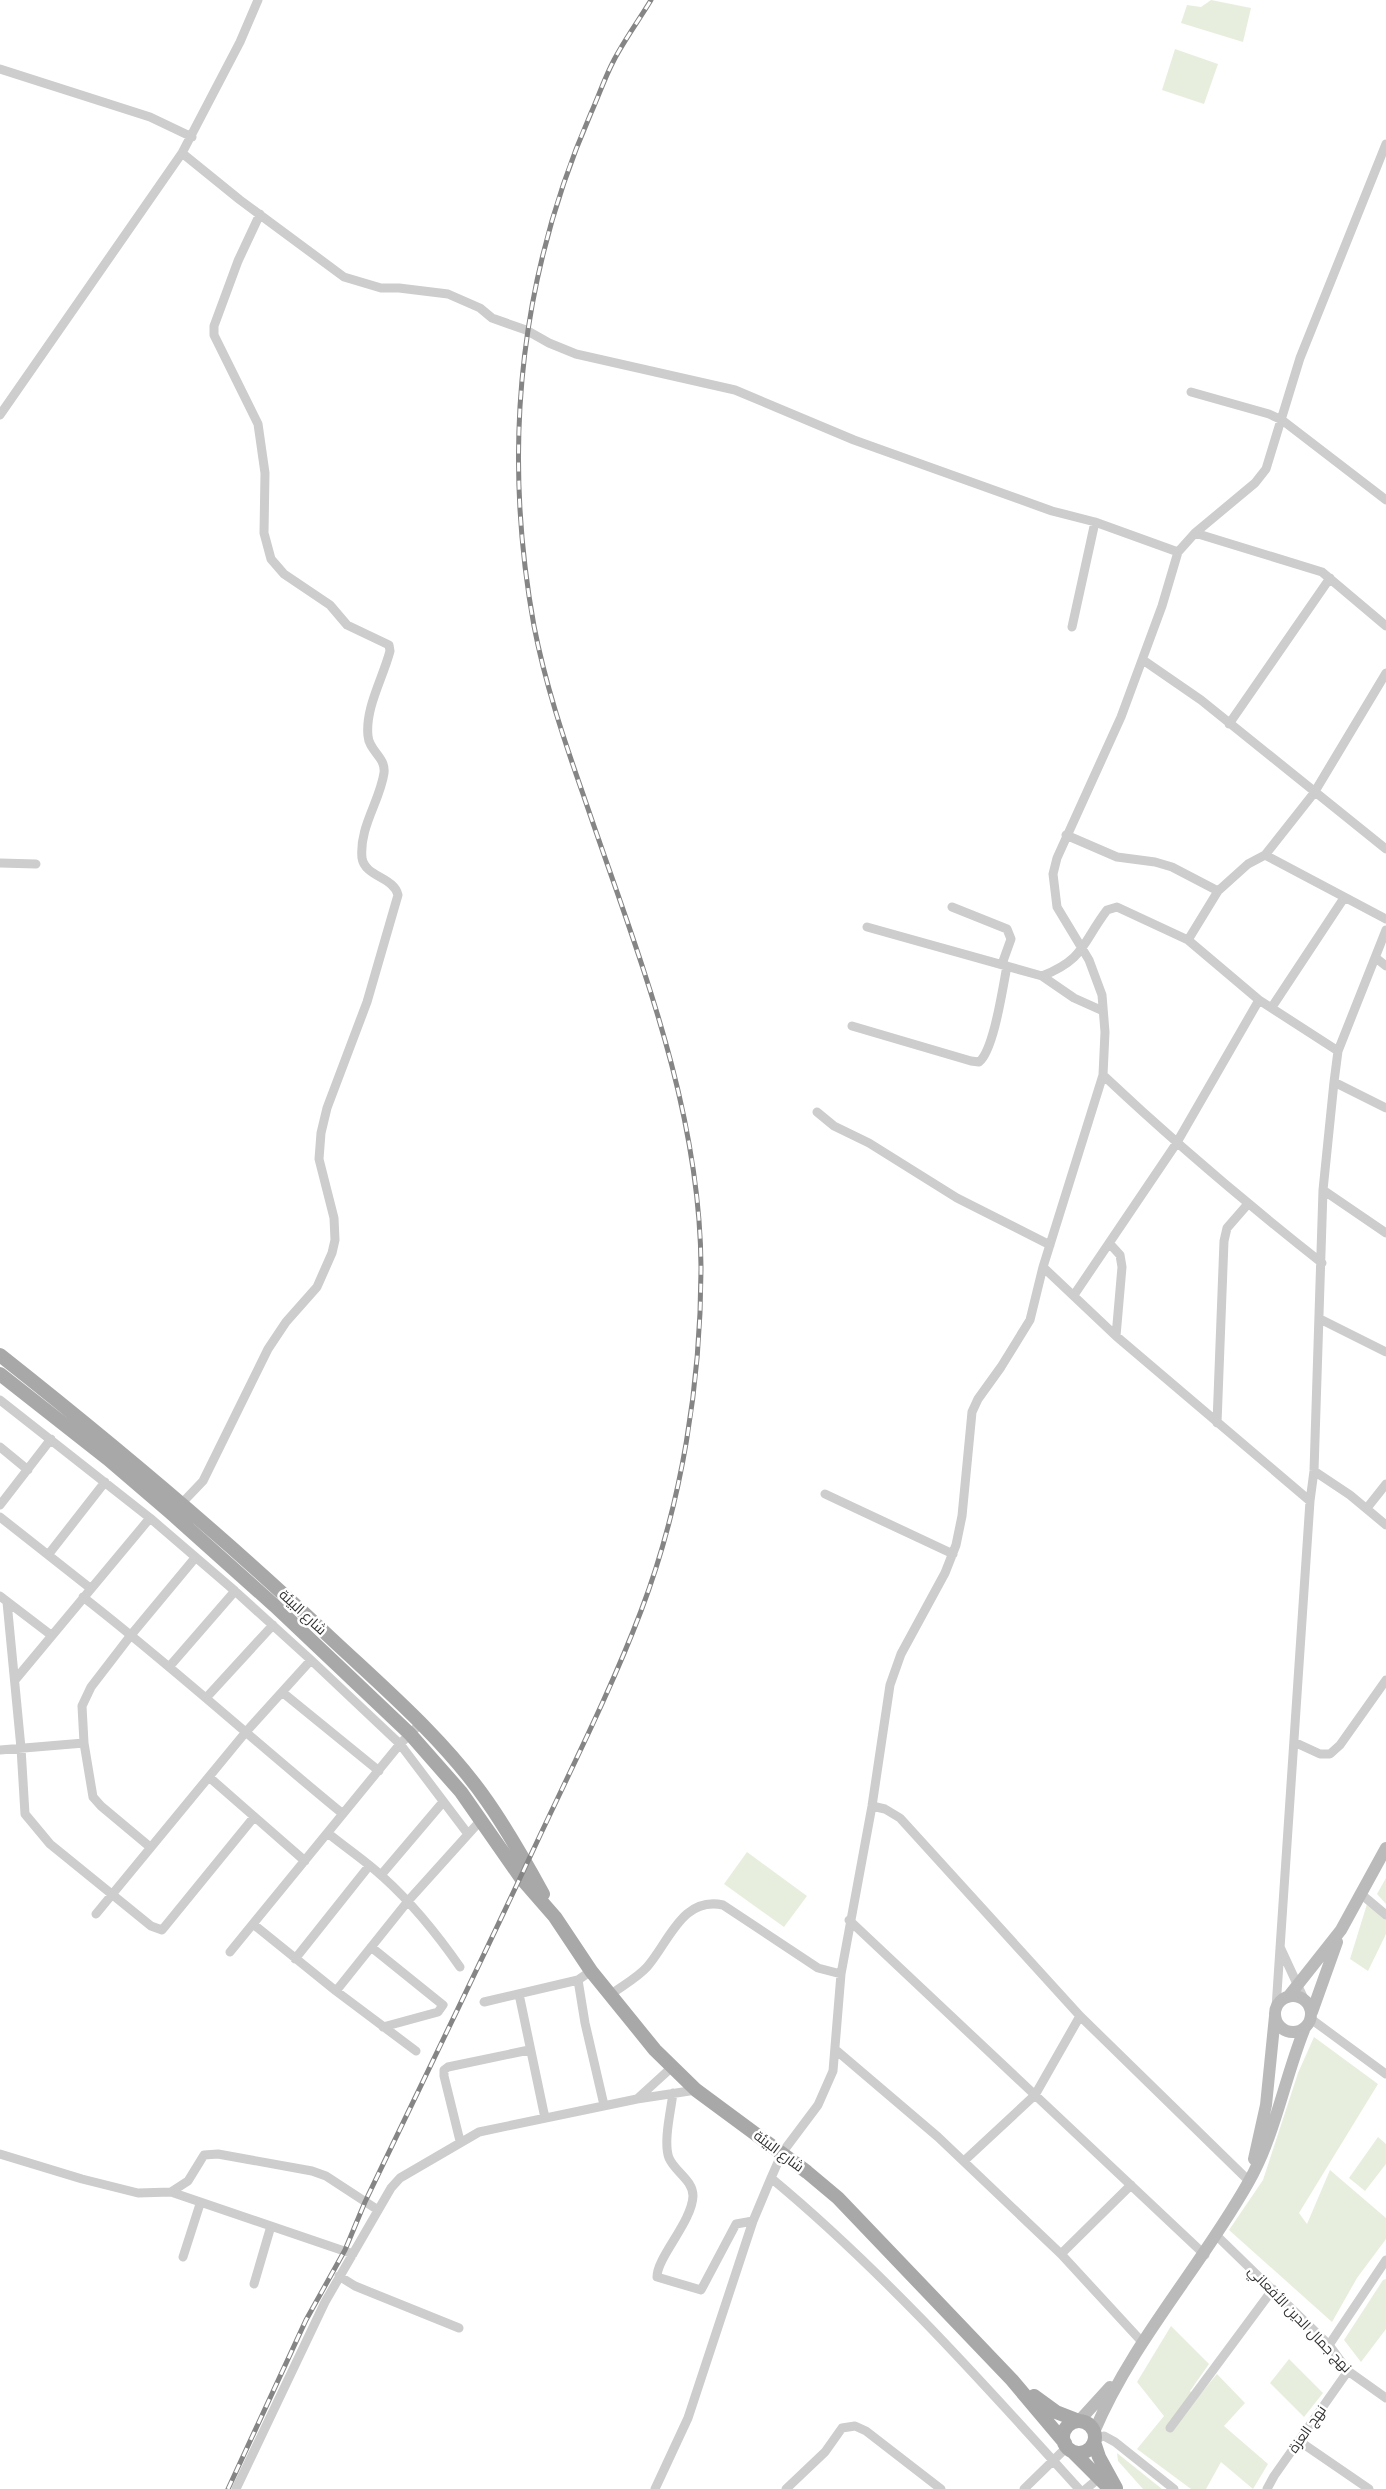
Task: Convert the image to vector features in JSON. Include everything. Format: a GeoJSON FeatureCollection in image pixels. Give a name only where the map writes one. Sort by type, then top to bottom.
{"type":"FeatureCollection","features":[{"type":"Feature","properties":{"kind":"main road","name":"شارع البيئة"},"geometry":{"type":"LineString","coordinates":[[0,1355],[117,1447],[182,1503],[284,1594],[421,1723],[486,1800],[527,1864],[555,1917],[591,1971],[671,2068],[696,2090],[782,2153],[838,2198],[1012,2380],[1068,2447],[1110,2489]]}},
{"type":"Feature","properties":{"kind":"main road","name":"شارع البيئة"},"geometry":{"type":"LineString","coordinates":[[0,1374],[108,1458],[275,1606],[405,1739],[461,1792],[521,1878],[555,1917]]}},
{"type":"Feature","properties":{"kind":"main road","name":"شارع البيئة"},"geometry":{"type":"LineString","coordinates":[[1012,2380],[1056,2412],[1079,2421]]}},
{"type":"Feature","properties":{"kind":"main road"},"geometry":{"type":"LineString","coordinates":[[1094,2437],[1088,2450],[1078,2453],[1068,2447],[1066,2428],[1079,2421],[1088,2424],[1094,2437],[1099,2457],[1116,2489]]}},
{"type":"Feature","properties":{"kind":"street"},"geometry":{"type":"LineString","coordinates":[[0,415],[182,154],[240,42],[258,0]]}},
{"type":"Feature","properties":{"kind":"street"},"geometry":{"type":"LineString","coordinates":[[0,68],[150,117],[192,136]]}},
{"type":"Feature","properties":{"kind":"street"},"geometry":{"type":"LineString","coordinates":[[655,2489],[688,2418],[754,2221],[771,2178],[782,2153],[823,2095],[834,2071],[841,1974],[849,1920],[872,1806],[890,1684],[895,1669],[953,1554],[962,1516],[972,1412],[978,1399],[1001,1367],[1030,1320],[1043,1267],[1103,1075],[1103,1011],[1096,978],[1084,948],[1062,917],[1054,891],[1053,874],[1066,835],[1121,717],[1178,552],[1195,533],[1240,496],[1260,476],[1273,451],[1300,358],[1386,144]]}},
{"type":"Feature","properties":{"kind":"street"},"geometry":{"type":"LineString","coordinates":[[182,154],[344,277],[381,288],[398,288],[448,294],[480,308],[492,318],[526,330],[549,343],[576,354],[735,390],[854,440],[1052,511],[1095,522],[1178,552]]}},
{"type":"Feature","properties":{"kind":"street"},"geometry":{"type":"LineString","coordinates":[[182,1503],[203,1481],[268,1349],[286,1322],[317,1287],[332,1253],[334,1218],[319,1159],[321,1133],[327,1108],[367,1002],[398,895],[395,887],[366,866],[362,857],[368,817],[382,783],[384,767],[381,758],[370,745],[368,727],[390,651],[389,644],[347,625],[330,605],[284,574],[270,559],[264,533],[265,473],[258,424],[214,335],[214,326],[238,261],[260,214]]}},
{"type":"Feature","properties":{"kind":"street"},"geometry":{"type":"LineString","coordinates":[[1191,392],[1269,414],[1282,420],[1386,500]]}},
{"type":"Feature","properties":{"kind":"street"},"geometry":{"type":"LineString","coordinates":[[1072,627],[1095,522]]}},
{"type":"Feature","properties":{"kind":"street"},"geometry":{"type":"LineString","coordinates":[[1195,533],[1312,568],[1330,578],[1386,626]]}},
{"type":"Feature","properties":{"kind":"street"},"geometry":{"type":"LineString","coordinates":[[1229,724],[1330,578]]}},
{"type":"Feature","properties":{"kind":"street"},"geometry":{"type":"LineString","coordinates":[[1142,660],[1201,700],[1386,849]]}},
{"type":"Feature","properties":{"kind":"street"},"geometry":{"type":"LineString","coordinates":[[1188,940],[1218,890],[1242,868],[1265,855],[1314,792],[1386,673]]}},
{"type":"Feature","properties":{"kind":"street"},"geometry":{"type":"LineString","coordinates":[[1066,835],[1118,857],[1155,862],[1172,867],[1218,890]]}},
{"type":"Feature","properties":{"kind":"street"},"geometry":{"type":"LineString","coordinates":[[1265,855],[1386,919]]}},
{"type":"Feature","properties":{"kind":"street"},"geometry":{"type":"LineString","coordinates":[[0,863],[36,864]]}},
{"type":"Feature","properties":{"kind":"street"},"geometry":{"type":"LineString","coordinates":[[1272,1007],[1344,898]]}},
{"type":"Feature","properties":{"kind":"street"},"geometry":{"type":"LineString","coordinates":[[852,1026],[971,1062],[979,1062],[987,1052],[995,1024],[1004,965],[1011,938],[1007,928],[952,907]]}},
{"type":"Feature","properties":{"kind":"street"},"geometry":{"type":"LineString","coordinates":[[1042,976],[1061,968],[1084,948],[1103,915],[1111,907],[1125,910],[1188,940],[1260,1000],[1338,1051]]}},
{"type":"Feature","properties":{"kind":"street"},"geometry":{"type":"LineString","coordinates":[[867,927],[1042,976],[1074,998],[1103,1011]]}},
{"type":"Feature","properties":{"kind":"street"},"geometry":{"type":"LineString","coordinates":[[1249,2181],[1266,2105],[1275,2012],[1310,1501],[1314,1471],[1323,1190],[1334,1082],[1338,1051],[1386,930]]}},
{"type":"Feature","properties":{"kind":"street"},"geometry":{"type":"LineString","coordinates":[[1376,958],[1386,966]]}},
{"type":"Feature","properties":{"kind":"street"},"geometry":{"type":"LineString","coordinates":[[1074,1296],[1176,1144],[1260,1000]]}},
{"type":"Feature","properties":{"kind":"street"},"geometry":{"type":"LineString","coordinates":[[1103,1075],[1176,1144],[1248,1205],[1322,1263]]}},
{"type":"Feature","properties":{"kind":"street"},"geometry":{"type":"LineString","coordinates":[[1334,1082],[1386,1108]]}},
{"type":"Feature","properties":{"kind":"street"},"geometry":{"type":"LineString","coordinates":[[817,1112],[834,1126],[869,1143],[957,1198],[1050,1245]]}},
{"type":"Feature","properties":{"kind":"street"},"geometry":{"type":"LineString","coordinates":[[1323,1190],[1386,1233]]}},
{"type":"Feature","properties":{"kind":"street"},"geometry":{"type":"LineString","coordinates":[[1216,1423],[1224,1241],[1227,1228],[1248,1205]]}},
{"type":"Feature","properties":{"kind":"street"},"geometry":{"type":"LineString","coordinates":[[1110,1244],[1120,1255],[1122,1267],[1116,1336]]}},
{"type":"Feature","properties":{"kind":"street"},"geometry":{"type":"LineString","coordinates":[[1043,1267],[1116,1336],[1310,1501]]}},
{"type":"Feature","properties":{"kind":"street"},"geometry":{"type":"LineString","coordinates":[[1320,1319],[1386,1352]]}},
{"type":"Feature","properties":{"kind":"street"},"geometry":{"type":"LineString","coordinates":[[0,1400],[150,1518],[235,1591],[310,1660],[405,1739],[443,1802],[468,1834]]}},
{"type":"Feature","properties":{"kind":"street"},"geometry":{"type":"LineString","coordinates":[[0,1505],[51,1439]]}},
{"type":"Feature","properties":{"kind":"street"},"geometry":{"type":"LineString","coordinates":[[0,1447],[28,1470]]}},
{"type":"Feature","properties":{"kind":"street"},"geometry":{"type":"LineString","coordinates":[[1314,1471],[1367,1508],[1386,1525]]}},
{"type":"Feature","properties":{"kind":"street"},"geometry":{"type":"LineString","coordinates":[[48,1555],[105,1482]]}},
{"type":"Feature","properties":{"kind":"street"},"geometry":{"type":"LineString","coordinates":[[1367,1508],[1386,1484]]}},
{"type":"Feature","properties":{"kind":"street"},"geometry":{"type":"LineString","coordinates":[[825,1494],[953,1554]]}},
{"type":"Feature","properties":{"kind":"street"},"geometry":{"type":"LineString","coordinates":[[0,1517],[90,1588]]}},
{"type":"Feature","properties":{"kind":"street"},"geometry":{"type":"LineString","coordinates":[[15,1680],[150,1518]]}},
{"type":"Feature","properties":{"kind":"street"},"geometry":{"type":"LineString","coordinates":[[150,1847],[93,1797],[84,1743],[82,1706],[84,1698],[131,1634],[195,1558]]}},
{"type":"Feature","properties":{"kind":"street"},"geometry":{"type":"LineString","coordinates":[[170,1667],[235,1591]]}},
{"type":"Feature","properties":{"kind":"street"},"geometry":{"type":"LineString","coordinates":[[83,1597],[131,1634],[245,1733],[343,1814]]}},
{"type":"Feature","properties":{"kind":"street"},"geometry":{"type":"LineString","coordinates":[[4,1599],[51,1635]]}},
{"type":"Feature","properties":{"kind":"street"},"geometry":{"type":"LineString","coordinates":[[4,1599],[22,1748],[25,1814],[50,1844],[154,1929],[162,1930],[254,1817]]}},
{"type":"Feature","properties":{"kind":"street"},"geometry":{"type":"LineString","coordinates":[[206,1698],[273,1626]]}},
{"type":"Feature","properties":{"kind":"street"},"geometry":{"type":"LineString","coordinates":[[96,1914],[245,1733],[310,1660]]}},
{"type":"Feature","properties":{"kind":"street"},"geometry":{"type":"LineString","coordinates":[[1294,1742],[1320,1754],[1330,1754],[1340,1745],[1386,1680]]}},
{"type":"Feature","properties":{"kind":"street"},"geometry":{"type":"LineString","coordinates":[[282,1692],[379,1771]]}},
{"type":"Feature","properties":{"kind":"street"},"geometry":{"type":"LineString","coordinates":[[230,1952],[329,1834],[343,1814],[405,1739],[421,1723]]}},
{"type":"Feature","properties":{"kind":"street"},"geometry":{"type":"LineString","coordinates":[[0,1750],[84,1743]]}},
{"type":"Feature","properties":{"kind":"street"},"geometry":{"type":"LineString","coordinates":[[210,1777],[305,1861]]}},
{"type":"Feature","properties":{"kind":"street"},"geometry":{"type":"LineString","coordinates":[[381,1875],[443,1802]]}},
{"type":"Feature","properties":{"kind":"street"},"geometry":{"type":"LineString","coordinates":[[872,1806],[886,1809],[900,1818],[1080,2016],[1249,2181]]}},
{"type":"Feature","properties":{"kind":"street"},"geometry":{"type":"LineString","coordinates":[[336,1991],[408,1901],[481,1820]]}},
{"type":"Feature","properties":{"kind":"street"},"geometry":{"type":"LineString","coordinates":[[329,1834],[381,1875],[408,1901],[431,1926],[460,1967]]}},
{"type":"Feature","properties":{"kind":"street"},"geometry":{"type":"LineString","coordinates":[[1094,2437],[1127,2368],[1205,2255],[1249,2181],[1266,2146],[1341,1930],[1386,1848]]}},
{"type":"Feature","properties":{"kind":"street"},"geometry":{"type":"LineString","coordinates":[[295,1960],[369,1866]]}},
{"type":"Feature","properties":{"kind":"street"},"geometry":{"type":"LineString","coordinates":[[1361,1894],[1386,1915]]}},
{"type":"Feature","properties":{"kind":"street"},"geometry":{"type":"LineString","coordinates":[[610,1995],[645,1969],[686,1915],[698,1906],[710,1902],[723,1905],[818,1968],[841,1974]]}},
{"type":"Feature","properties":{"kind":"street"},"geometry":{"type":"LineString","coordinates":[[849,1920],[1205,2255]]}},
{"type":"Feature","properties":{"kind":"street"},"geometry":{"type":"LineString","coordinates":[[253,1924],[295,1960],[416,2051]]}},
{"type":"Feature","properties":{"kind":"street"},"geometry":{"type":"LineString","coordinates":[[1309,2020],[1298,2032],[1285,2031],[1277,2022],[1275,2012],[1278,2003],[1288,1997],[1341,1930]]}},
{"type":"Feature","properties":{"kind":"street"},"geometry":{"type":"LineString","coordinates":[[1280,1945],[1296,1986],[1304,1999],[1309,2020],[1386,2074]]}},
{"type":"Feature","properties":{"kind":"street"},"geometry":{"type":"LineString","coordinates":[[371,1947],[443,2005],[438,2012],[384,2027]]}},
{"type":"Feature","properties":{"kind":"street"},"geometry":{"type":"LineString","coordinates":[[484,2002],[578,1980],[591,1971]]}},
{"type":"Feature","properties":{"kind":"street"},"geometry":{"type":"LineString","coordinates":[[578,1980],[585,2023],[604,2105]]}},
{"type":"Feature","properties":{"kind":"street"},"geometry":{"type":"LineString","coordinates":[[519,1994],[529,2050],[545,2118]]}},
{"type":"Feature","properties":{"kind":"street"},"geometry":{"type":"LineString","coordinates":[[1288,1997],[1304,1999]]}},
{"type":"Feature","properties":{"kind":"street"},"geometry":{"type":"LineString","coordinates":[[964,2161],[1035,2095],[1080,2016]]}},
{"type":"Feature","properties":{"kind":"street"},"geometry":{"type":"LineString","coordinates":[[460,2141],[444,2070],[448,2067],[529,2050]]}},
{"type":"Feature","properties":{"kind":"street"},"geometry":{"type":"LineString","coordinates":[[836,2051],[964,2161],[1061,2254],[1143,2343]]}},
{"type":"Feature","properties":{"kind":"street"},"geometry":{"type":"LineString","coordinates":[[637,2099],[671,2068]]}},
{"type":"Feature","properties":{"kind":"street"},"geometry":{"type":"LineString","coordinates":[[236,2489],[339,2276],[391,2188],[400,2178],[460,2141],[479,2132],[604,2105],[696,2090]]}},
{"type":"Feature","properties":{"kind":"street"},"geometry":{"type":"LineString","coordinates":[[673,2093],[668,2152],[673,2166],[692,2189],[693,2198],[676,2238],[659,2266],[657,2277],[701,2290],[736,2224],[754,2221]]}},
{"type":"Feature","properties":{"kind":"street"},"geometry":{"type":"LineString","coordinates":[[0,2154],[82,2179],[138,2193],[171,2192],[200,2204],[352,2254]]}},
{"type":"Feature","properties":{"kind":"street"},"geometry":{"type":"LineString","coordinates":[[171,2192],[188,2181],[204,2155],[218,2154],[312,2171],[326,2176],[378,2210]]}},
{"type":"Feature","properties":{"kind":"street"},"geometry":{"type":"LineString","coordinates":[[771,2178],[821,2219],[1012,2413],[1079,2489]]}},
{"type":"Feature","properties":{"kind":"street"},"geometry":{"type":"LineString","coordinates":[[1061,2254],[1131,2185]]}},
{"type":"Feature","properties":{"kind":"street"},"geometry":{"type":"LineString","coordinates":[[183,2257],[200,2204]]}},
{"type":"Feature","properties":{"kind":"street"},"geometry":{"type":"LineString","coordinates":[[254,2284],[271,2226]]}},
{"type":"Feature","properties":{"kind":"street","name":"نهج جمال الدين الأفعاني"},"geometry":{"type":"LineString","coordinates":[[1217,2236],[1329,2345],[1348,2371],[1386,2398]]}},
{"type":"Feature","properties":{"kind":"street"},"geometry":{"type":"LineString","coordinates":[[1329,2345],[1385,2263]]}},
{"type":"Feature","properties":{"kind":"street"},"geometry":{"type":"LineString","coordinates":[[339,2276],[355,2286],[459,2328]]}},
{"type":"Feature","properties":{"kind":"street"},"geometry":{"type":"LineString","coordinates":[[1170,2428],[1272,2289]]}},
{"type":"Feature","properties":{"kind":"street"},"geometry":{"type":"LineString","coordinates":[[1079,2421],[1127,2368]]}},
{"type":"Feature","properties":{"kind":"street","name":"نهج العزة"},"geometry":{"type":"LineString","coordinates":[[1267,2489],[1274,2476],[1348,2371]]}},
{"type":"Feature","properties":{"kind":"street"},"geometry":{"type":"LineString","coordinates":[[786,2489],[824,2452],[842,2428],[847,2426],[855,2426],[866,2431],[941,2489]]}},
{"type":"Feature","properties":{"kind":"street"},"geometry":{"type":"LineString","coordinates":[[1094,2437],[1104,2436],[1115,2442],[1174,2489]]}},
{"type":"Feature","properties":{"kind":"street"},"geometry":{"type":"LineString","coordinates":[[1299,2441],[1369,2489]]}},
{"type":"Feature","properties":{"kind":"street"},"geometry":{"type":"LineString","coordinates":[[1024,2489],[1068,2447]]}},
{"type":"Feature","properties":{"kind":"street"},"geometry":{"type":"LineString","coordinates":[[1086,2489],[1099,2478]]}},
{"type":"Feature","properties":{"kind":"green space"},"geometry":{"type":"Polygon","coordinates":[[[1211,0],[1251,8],[1243,42],[1181,23],[1187,5],[1201,7],[1211,0]]]}},
{"type":"Feature","properties":{"kind":"green space"},"geometry":{"type":"Polygon","coordinates":[[[1175,49],[1218,64],[1204,104],[1162,90],[1175,49]]]}},
{"type":"Feature","properties":{"kind":"green space"},"geometry":{"type":"Polygon","coordinates":[[[747,1852],[807,1896],[784,1927],[724,1884],[747,1852]]]}},
{"type":"Feature","properties":{"kind":"green space"},"geometry":{"type":"Polygon","coordinates":[[[1386,1878],[1386,1904],[1377,1894],[1386,1878]]]}},
{"type":"Feature","properties":{"kind":"green space"},"geometry":{"type":"Polygon","coordinates":[[[1367,1904],[1386,1919],[1386,1934],[1368,1971],[1350,1959],[1367,1904]]]}},
{"type":"Feature","properties":{"kind":"green space"},"geometry":{"type":"Polygon","coordinates":[[[1314,2037],[1378,2084],[1299,2213],[1307,2224],[1330,2170],[1386,2218],[1386,2239],[1357,2278],[1332,2322],[1229,2230],[1263,2180],[1298,2073],[1314,2037]]]}},
{"type":"Feature","properties":{"kind":"green space"},"geometry":{"type":"Polygon","coordinates":[[[1378,2137],[1386,2144],[1386,2164],[1365,2191],[1349,2178],[1378,2137]]]}},
{"type":"Feature","properties":{"kind":"green space"},"geometry":{"type":"Polygon","coordinates":[[[1386,2279],[1386,2329],[1361,2362],[1344,2340],[1383,2280],[1386,2279]]]}},
{"type":"Feature","properties":{"kind":"green space"},"geometry":{"type":"Polygon","coordinates":[[[1171,2326],[1209,2364],[1190,2391],[1197,2398],[1217,2374],[1245,2403],[1224,2426],[1268,2464],[1253,2489],[1221,2462],[1206,2489],[1191,2489],[1137,2449],[1164,2416],[1137,2382],[1171,2326]]]}},
{"type":"Feature","properties":{"kind":"green space"},"geometry":{"type":"Polygon","coordinates":[[[1289,2359],[1323,2393],[1304,2417],[1270,2383],[1289,2359]]]}},
{"type":"Feature","properties":{"kind":"green space"},"geometry":{"type":"Polygon","coordinates":[[[1117,2453],[1162,2489],[1143,2489],[1118,2461],[1117,2453]]]}},
{"type":"Feature","properties":{"kind":"railway"},"geometry":{"type":"LineString","coordinates":[[228,2489],[306,2320],[345,2250],[365,2202],[494,1934],[617,1670],[641,1611],[668,1528],[686,1442],[697,1354],[701,1267],[698,1206],[689,1146],[677,1086],[661,1027],[643,968],[569,753],[544,669],[534,626],[524,560],[519,495],[519,430],[524,365],[533,301],[547,238],[567,175],[608,73],[651,0]]}}]}
